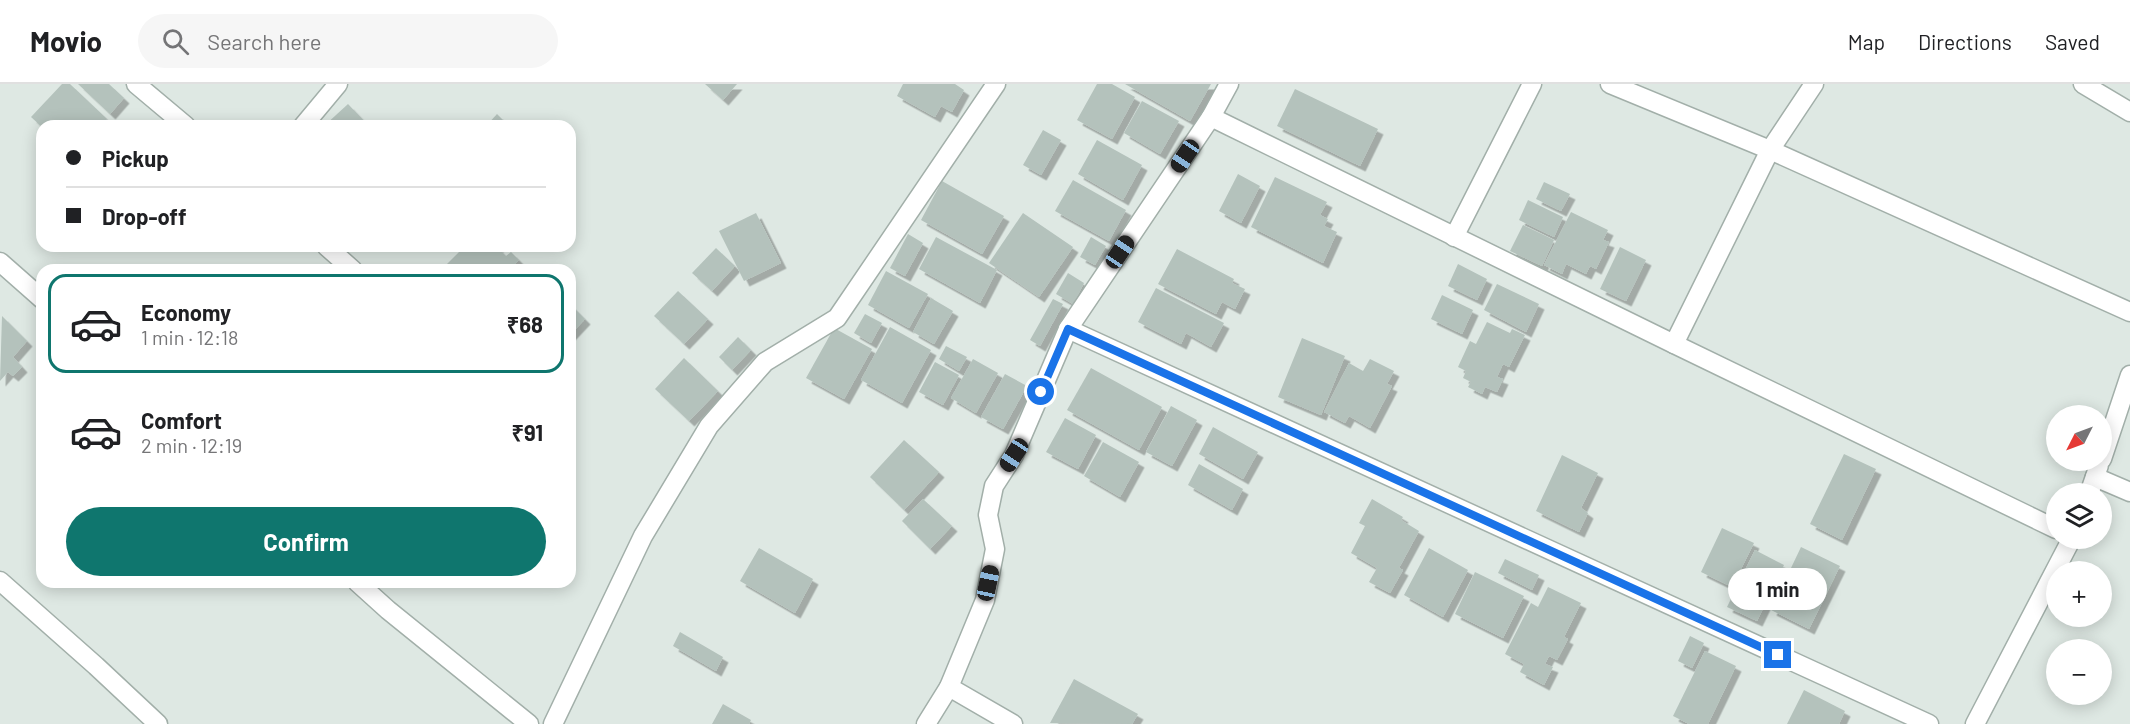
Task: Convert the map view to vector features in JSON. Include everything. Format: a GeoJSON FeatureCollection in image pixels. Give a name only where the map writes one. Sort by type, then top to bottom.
{"type":"FeatureCollection","features":[{"type":"Feature","properties":{"kind":"street"},"geometry":{"type":"LineString","coordinates":[[136,84],[179,120]]}},
{"type":"Feature","properties":{"kind":"street"},"geometry":{"type":"LineString","coordinates":[[308,120],[338,84]]}},
{"type":"Feature","properties":{"kind":"street"},"geometry":{"type":"LineString","coordinates":[[554,724],[643,536],[709,426],[765,362],[837,318],[996,84]]}},
{"type":"Feature","properties":{"kind":"street"},"geometry":{"type":"LineString","coordinates":[[926,724],[949,687],[985,600],[995,549],[988,515],[994,486],[1014,455],[1068,329],[1211,117],[1229,84]]}},
{"type":"Feature","properties":{"kind":"street"},"geometry":{"type":"LineString","coordinates":[[1454,237],[1532,84]]}},
{"type":"Feature","properties":{"kind":"street"},"geometry":{"type":"LineString","coordinates":[[1610,84],[1770,150],[2130,312]]}},
{"type":"Feature","properties":{"kind":"street"},"geometry":{"type":"LineString","coordinates":[[1674,344],[1770,150],[1814,84]]}},
{"type":"Feature","properties":{"kind":"street"},"geometry":{"type":"LineString","coordinates":[[2083,84],[2130,112]]}},
{"type":"Feature","properties":{"kind":"street"},"geometry":{"type":"LineString","coordinates":[[1211,117],[2046,524]]}},
{"type":"Feature","properties":{"kind":"street"},"geometry":{"type":"LineString","coordinates":[[333,252],[346,264]]}},
{"type":"Feature","properties":{"kind":"street"},"geometry":{"type":"LineString","coordinates":[[0,262],[36,294]]}},
{"type":"Feature","properties":{"kind":"street"},"geometry":{"type":"LineString","coordinates":[[1068,329],[1929,724]]}},
{"type":"Feature","properties":{"kind":"street"},"geometry":{"type":"LineString","coordinates":[[2130,375],[2097,472],[2130,492]]}},
{"type":"Feature","properties":{"kind":"street"},"geometry":{"type":"LineString","coordinates":[[1975,724],[2066,549]]}},
{"type":"Feature","properties":{"kind":"street"},"geometry":{"type":"LineString","coordinates":[[0,581],[158,724]]}},
{"type":"Feature","properties":{"kind":"street"},"geometry":{"type":"LineString","coordinates":[[364,588],[529,724]]}},
{"type":"Feature","properties":{"kind":"street"},"geometry":{"type":"LineString","coordinates":[[949,687],[1013,724]]}},
{"type":"Feature","properties":{"kind":"building"},"geometry":{"type":"Polygon","coordinates":[[[62,84],[70,84],[107,119],[36,122],[31,117],[62,84]]]}},
{"type":"Feature","properties":{"kind":"building"},"geometry":{"type":"Polygon","coordinates":[[[78,84],[109,84],[124,98],[110,114],[78,84]]]}},
{"type":"Feature","properties":{"kind":"building"},"geometry":{"type":"Polygon","coordinates":[[[705,84],[737,84],[723,100],[705,84]]]}},
{"type":"Feature","properties":{"kind":"building"},"geometry":{"type":"Polygon","coordinates":[[[903,84],[955,84],[964,90],[952,112],[941,106],[935,117],[897,96],[903,84]]]}},
{"type":"Feature","properties":{"kind":"building"},"geometry":{"type":"Polygon","coordinates":[[[1097,84],[1112,84],[1135,97],[1112,139],[1077,120],[1097,84]]]}},
{"type":"Feature","properties":{"kind":"building"},"geometry":{"type":"Polygon","coordinates":[[[1125,84],[1211,84],[1190,121],[1125,84]]]}},
{"type":"Feature","properties":{"kind":"building"},"geometry":{"type":"Polygon","coordinates":[[[1295,89],[1378,129],[1360,166],[1277,126],[1295,89]]]}},
{"type":"Feature","properties":{"kind":"building"},"geometry":{"type":"Polygon","coordinates":[[[1142,101],[1179,121],[1160,154],[1124,133],[1142,101]]]}},
{"type":"Feature","properties":{"kind":"building"},"geometry":{"type":"Polygon","coordinates":[[[348,104],[363,120],[331,120],[348,104]]]}},
{"type":"Feature","properties":{"kind":"building"},"geometry":{"type":"Polygon","coordinates":[[[497,114],[503,120],[492,120],[497,114]]]}},
{"type":"Feature","properties":{"kind":"building"},"geometry":{"type":"Polygon","coordinates":[[[1043,130],[1061,140],[1041,175],[1023,165],[1043,130]]]}},
{"type":"Feature","properties":{"kind":"building"},"geometry":{"type":"Polygon","coordinates":[[[1097,140],[1142,165],[1123,200],[1078,174],[1097,140]]]}},
{"type":"Feature","properties":{"kind":"building"},"geometry":{"type":"Polygon","coordinates":[[[1238,174],[1260,186],[1241,223],[1219,211],[1238,174]]]}},
{"type":"Feature","properties":{"kind":"building"},"geometry":{"type":"Polygon","coordinates":[[[1275,177],[1327,202],[1320,215],[1328,219],[1324,226],[1337,232],[1323,263],[1251,227],[1275,177]]]}},
{"type":"Feature","properties":{"kind":"building"},"geometry":{"type":"Polygon","coordinates":[[[1073,180],[1126,210],[1109,241],[1055,211],[1073,180]]]}},
{"type":"Feature","properties":{"kind":"building"},"geometry":{"type":"Polygon","coordinates":[[[942,181],[1004,216],[982,254],[921,220],[942,181]]]}},
{"type":"Feature","properties":{"kind":"building"},"geometry":{"type":"Polygon","coordinates":[[[1544,182],[1570,194],[1561,211],[1536,199],[1544,182]]]}},
{"type":"Feature","properties":{"kind":"building"},"geometry":{"type":"Polygon","coordinates":[[[1528,200],[1563,217],[1554,237],[1519,220],[1528,200]]]}},
{"type":"Feature","properties":{"kind":"building"},"geometry":{"type":"Polygon","coordinates":[[[1571,212],[1608,230],[1603,240],[1609,242],[1596,269],[1590,266],[1586,274],[1566,264],[1562,274],[1544,265],[1571,212]]]}},
{"type":"Feature","properties":{"kind":"building"},"geometry":{"type":"Polygon","coordinates":[[[756,213],[781,263],[744,281],[719,231],[756,213]]]}},
{"type":"Feature","properties":{"kind":"building"},"geometry":{"type":"Polygon","coordinates":[[[1023,213],[1073,247],[1039,297],[989,263],[1023,213]]]}},
{"type":"Feature","properties":{"kind":"building"},"geometry":{"type":"Polygon","coordinates":[[[1523,225],[1554,240],[1542,266],[1510,251],[1523,225]]]}},
{"type":"Feature","properties":{"kind":"building"},"geometry":{"type":"Polygon","coordinates":[[[908,234],[923,243],[905,276],[890,268],[908,234]]]}},
{"type":"Feature","properties":{"kind":"building"},"geometry":{"type":"Polygon","coordinates":[[[936,237],[997,270],[980,303],[919,269],[936,237]]]}},
{"type":"Feature","properties":{"kind":"building"},"geometry":{"type":"Polygon","coordinates":[[[1091,237],[1106,246],[1095,265],[1080,257],[1091,237]]]}},
{"type":"Feature","properties":{"kind":"building"},"geometry":{"type":"Polygon","coordinates":[[[1620,247],[1646,260],[1626,301],[1600,289],[1620,247]]]}},
{"type":"Feature","properties":{"kind":"building"},"geometry":{"type":"Polygon","coordinates":[[[716,248],[735,266],[712,291],[692,273],[716,248]]]}},
{"type":"Feature","properties":{"kind":"building"},"geometry":{"type":"Polygon","coordinates":[[[1177,249],[1234,279],[1232,283],[1245,289],[1235,309],[1222,302],[1216,314],[1158,284],[1177,249]]]}},
{"type":"Feature","properties":{"kind":"building"},"geometry":{"type":"Polygon","coordinates":[[[459,252],[502,252],[506,256],[511,252],[519,260],[515,264],[447,264],[459,252]]]}},
{"type":"Feature","properties":{"kind":"building"},"geometry":{"type":"Polygon","coordinates":[[[1458,264],[1487,279],[1477,300],[1448,286],[1458,264]]]}},
{"type":"Feature","properties":{"kind":"building"},"geometry":{"type":"Polygon","coordinates":[[[886,271],[928,294],[909,328],[868,305],[886,271]]]}},
{"type":"Feature","properties":{"kind":"building"},"geometry":{"type":"Polygon","coordinates":[[[1068,273],[1084,283],[1073,304],[1056,294],[1068,273]]]}},
{"type":"Feature","properties":{"kind":"building"},"geometry":{"type":"Polygon","coordinates":[[[1497,284],[1539,304],[1526,332],[1484,310],[1497,284]]]}},
{"type":"Feature","properties":{"kind":"building"},"geometry":{"type":"Polygon","coordinates":[[[1156,288],[1224,323],[1211,347],[1186,333],[1181,344],[1138,322],[1156,288]]]}},
{"type":"Feature","properties":{"kind":"building"},"geometry":{"type":"Polygon","coordinates":[[[678,291],[708,319],[684,344],[654,316],[678,291]]]}},
{"type":"Feature","properties":{"kind":"building"},"geometry":{"type":"Polygon","coordinates":[[[1442,295],[1473,310],[1462,334],[1431,319],[1442,295]]]}},
{"type":"Feature","properties":{"kind":"building"},"geometry":{"type":"Polygon","coordinates":[[[931,298],[953,311],[934,344],[913,332],[931,298]]]}},
{"type":"Feature","properties":{"kind":"building"},"geometry":{"type":"Polygon","coordinates":[[[1053,299],[1063,304],[1040,346],[1030,340],[1053,299]]]}},
{"type":"Feature","properties":{"kind":"building"},"geometry":{"type":"Polygon","coordinates":[[[576,310],[585,319],[576,329],[576,310]]]}},
{"type":"Feature","properties":{"kind":"building"},"geometry":{"type":"Polygon","coordinates":[[[865,314],[882,323],[871,343],[854,333],[865,314]]]}},
{"type":"Feature","properties":{"kind":"building"},"geometry":{"type":"Polygon","coordinates":[[[2,316],[27,341],[13,357],[22,367],[13,376],[8,372],[0,381],[2,316]]]}},
{"type":"Feature","properties":{"kind":"building"},"geometry":{"type":"Polygon","coordinates":[[[1487,322],[1510,333],[1512,329],[1525,335],[1509,367],[1503,364],[1497,377],[1503,379],[1497,392],[1485,387],[1482,394],[1468,387],[1471,382],[1463,378],[1466,371],[1458,367],[1470,341],[1476,344],[1487,322]]]}},
{"type":"Feature","properties":{"kind":"building"},"geometry":{"type":"Polygon","coordinates":[[[890,327],[931,350],[902,403],[861,380],[890,327]]]}},
{"type":"Feature","properties":{"kind":"building"},"geometry":{"type":"Polygon","coordinates":[[[834,328],[872,349],[844,399],[806,378],[834,328]]]}},
{"type":"Feature","properties":{"kind":"building"},"geometry":{"type":"Polygon","coordinates":[[[738,337],[751,350],[732,370],[719,357],[738,337]]]}},
{"type":"Feature","properties":{"kind":"building"},"geometry":{"type":"Polygon","coordinates":[[[1302,338],[1345,356],[1321,415],[1278,397],[1302,338]]]}},
{"type":"Feature","properties":{"kind":"building"},"geometry":{"type":"Polygon","coordinates":[[[946,346],[967,357],[959,371],[939,359],[946,346]]]}},
{"type":"Feature","properties":{"kind":"building"},"geometry":{"type":"Polygon","coordinates":[[[684,358],[718,391],[689,421],[655,389],[684,358]]]}},
{"type":"Feature","properties":{"kind":"building"},"geometry":{"type":"Polygon","coordinates":[[[973,359],[998,373],[976,413],[951,398],[973,359]]]}},
{"type":"Feature","properties":{"kind":"building"},"geometry":{"type":"Polygon","coordinates":[[[1370,359],[1394,371],[1387,384],[1392,386],[1370,428],[1349,416],[1345,423],[1324,412],[1349,363],[1363,371],[1370,359]]]}},
{"type":"Feature","properties":{"kind":"building"},"geometry":{"type":"Polygon","coordinates":[[[935,362],[959,375],[943,405],[919,392],[935,362]]]}},
{"type":"Feature","properties":{"kind":"building"},"geometry":{"type":"Polygon","coordinates":[[[1091,368],[1162,407],[1139,450],[1067,410],[1091,368]]]}},
{"type":"Feature","properties":{"kind":"building"},"geometry":{"type":"Polygon","coordinates":[[[1005,374],[1027,386],[1003,429],[981,417],[1005,374]]]}},
{"type":"Feature","properties":{"kind":"building"},"geometry":{"type":"Polygon","coordinates":[[[1171,406],[1197,420],[1172,466],[1146,452],[1171,406]]]}},
{"type":"Feature","properties":{"kind":"building"},"geometry":{"type":"Polygon","coordinates":[[[1065,418],[1096,435],[1078,469],[1046,452],[1065,418]]]}},
{"type":"Feature","properties":{"kind":"building"},"geometry":{"type":"Polygon","coordinates":[[[1213,427],[1258,452],[1243,479],[1199,454],[1213,427]]]}},
{"type":"Feature","properties":{"kind":"building"},"geometry":{"type":"Polygon","coordinates":[[[904,440],[939,472],[904,510],[870,477],[904,440]]]}},
{"type":"Feature","properties":{"kind":"building"},"geometry":{"type":"Polygon","coordinates":[[[1103,442],[1139,462],[1120,497],[1084,476],[1103,442]]]}},
{"type":"Feature","properties":{"kind":"building"},"geometry":{"type":"Polygon","coordinates":[[[1844,454],[1876,469],[1842,540],[1810,524],[1844,454]]]}},
{"type":"Feature","properties":{"kind":"building"},"geometry":{"type":"Polygon","coordinates":[[[1562,455],[1598,473],[1581,508],[1588,513],[1579,532],[1536,511],[1562,455]]]}},
{"type":"Feature","properties":{"kind":"building"},"geometry":{"type":"Polygon","coordinates":[[[1199,464],[1243,489],[1232,510],[1188,485],[1199,464]]]}},
{"type":"Feature","properties":{"kind":"building"},"geometry":{"type":"Polygon","coordinates":[[[923,499],[952,526],[930,549],[902,521],[923,499]]]}},
{"type":"Feature","properties":{"kind":"building"},"geometry":{"type":"Polygon","coordinates":[[[1372,499],[1403,517],[1401,520],[1419,531],[1399,568],[1403,570],[1390,593],[1369,582],[1377,568],[1351,553],[1365,526],[1359,523],[1372,499]]]}},
{"type":"Feature","properties":{"kind":"building"},"geometry":{"type":"Polygon","coordinates":[[[1722,528],[1754,543],[1732,587],[1701,572],[1722,528]]]}},
{"type":"Feature","properties":{"kind":"building"},"geometry":{"type":"Polygon","coordinates":[[[1801,547],[1840,566],[1809,629],[1771,610],[1801,547]]]}},
{"type":"Feature","properties":{"kind":"building"},"geometry":{"type":"Polygon","coordinates":[[[759,548],[813,579],[795,613],[740,581],[759,548]]]}},
{"type":"Feature","properties":{"kind":"building"},"geometry":{"type":"Polygon","coordinates":[[[1429,548],[1468,570],[1443,617],[1404,595],[1429,548]]]}},
{"type":"Feature","properties":{"kind":"building"},"geometry":{"type":"Polygon","coordinates":[[[1755,550],[1784,565],[1757,621],[1727,607],[1755,550]]]}},
{"type":"Feature","properties":{"kind":"building"},"geometry":{"type":"Polygon","coordinates":[[[1505,559],[1539,575],[1532,590],[1498,573],[1505,559]]]}},
{"type":"Feature","properties":{"kind":"building"},"geometry":{"type":"Polygon","coordinates":[[[1475,572],[1524,596],[1503,638],[1455,614],[1475,572]]]}},
{"type":"Feature","properties":{"kind":"building"},"geometry":{"type":"Polygon","coordinates":[[[1548,587],[1581,603],[1564,637],[1568,639],[1557,660],[1549,656],[1545,664],[1553,667],[1544,685],[1520,672],[1524,664],[1505,654],[1531,603],[1538,607],[1548,587]]]}},
{"type":"Feature","properties":{"kind":"building"},"geometry":{"type":"Polygon","coordinates":[[[680,632],[723,657],[716,671],[673,646],[680,632]]]}},
{"type":"Feature","properties":{"kind":"building"},"geometry":{"type":"Polygon","coordinates":[[[1690,636],[1704,643],[1692,668],[1678,661],[1690,636]]]}},
{"type":"Feature","properties":{"kind":"building"},"geometry":{"type":"Polygon","coordinates":[[[1705,651],[1736,666],[1708,724],[1689,724],[1673,716],[1705,651]]]}},
{"type":"Feature","properties":{"kind":"building"},"geometry":{"type":"Polygon","coordinates":[[[1074,679],[1138,714],[1132,724],[1050,723],[1074,679]]]}},
{"type":"Feature","properties":{"kind":"building"},"geometry":{"type":"Polygon","coordinates":[[[1804,690],[1845,711],[1839,724],[1787,724],[1804,690]]]}},
{"type":"Feature","properties":{"kind":"building"},"geometry":{"type":"Polygon","coordinates":[[[723,704],[751,720],[749,724],[712,724],[723,704]]]}},
{"type":"Feature","properties":{"kind":"route"},"geometry":{"type":"LineString","coordinates":[[1041,392],[1068,329],[1778,655]]}}]}
